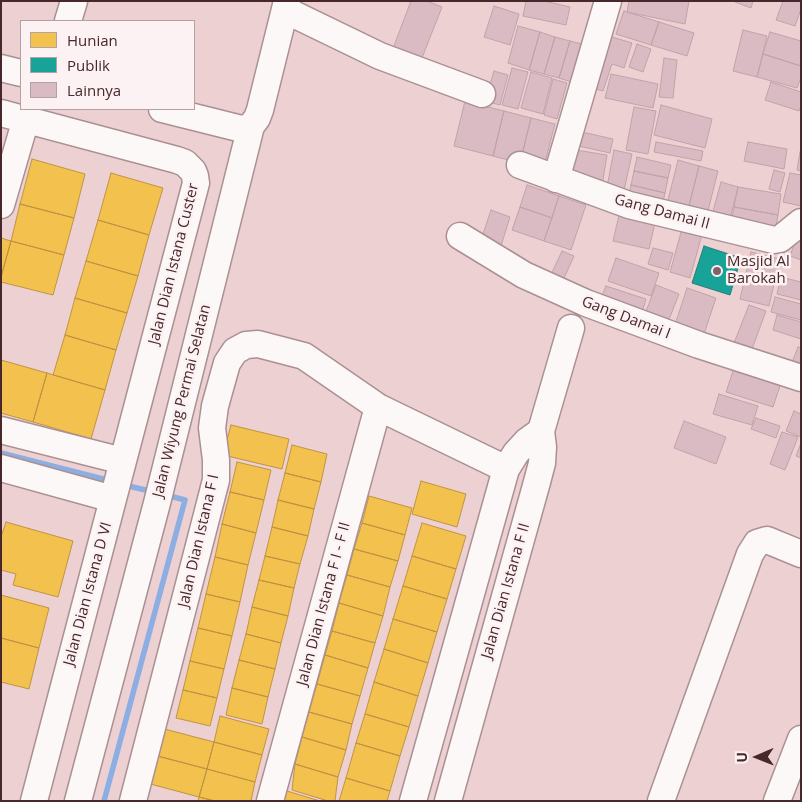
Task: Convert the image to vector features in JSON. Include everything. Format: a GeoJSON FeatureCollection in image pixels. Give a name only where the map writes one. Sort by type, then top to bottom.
{"type":"FeatureCollection","features":[{"type":"Feature","properties":{"kind":"street"},"geometry":{"type":"LineString","coordinates":[[68,20],[74,1]]}},
{"type":"Feature","properties":{"kind":"street"},"geometry":{"type":"LineString","coordinates":[[556,179],[608,1]]}},
{"type":"Feature","properties":{"kind":"street"},"geometry":{"type":"LineString","coordinates":[[286,5],[380,56],[482,94]]}},
{"type":"Feature","properties":{"kind":"street","name":"Jalan Wiyung Permai Selatan"},"geometry":{"type":"LineString","coordinates":[[78,801],[157,503],[251,126],[260,110],[286,5]]}},
{"type":"Feature","properties":{"kind":"street"},"geometry":{"type":"LineString","coordinates":[[1,68],[20,73]]}},
{"type":"Feature","properties":{"kind":"street"},"geometry":{"type":"LineString","coordinates":[[166,110],[238,128],[244,129],[251,126]]}},
{"type":"Feature","properties":{"kind":"street","name":"Jalan Dian Istana Custer"},"geometry":{"type":"LineString","coordinates":[[1,205],[13,116],[177,160],[185,163],[193,171],[196,183],[119,479]]}},
{"type":"Feature","properties":{"kind":"street","name":"Gang Damai II"},"geometry":{"type":"LineString","coordinates":[[520,165],[629,205],[774,240],[780,239],[801,222]]}},
{"type":"Feature","properties":{"kind":"street","name":"Gang Damai I"},"geometry":{"type":"LineString","coordinates":[[460,236],[524,275],[586,303],[699,345],[801,378]]}},
{"type":"Feature","properties":{"kind":"street"},"geometry":{"type":"LineString","coordinates":[[413,801],[506,468],[527,441],[540,431],[571,328]]}},
{"type":"Feature","properties":{"kind":"street","name":"Jalan Dian Istana F I"},"geometry":{"type":"LineString","coordinates":[[133,801],[216,480],[216,460],[212,428],[215,406],[227,363],[235,351],[246,345],[258,344],[304,356],[378,407]]}},
{"type":"Feature","properties":{"kind":"street"},"geometry":{"type":"LineString","coordinates":[[378,407],[506,468]]}},
{"type":"Feature","properties":{"kind":"street","name":"Jalan Dian Istana F I - F II"},"geometry":{"type":"LineString","coordinates":[[270,801],[378,407]]}},
{"type":"Feature","properties":{"kind":"street"},"geometry":{"type":"LineString","coordinates":[[1,430],[119,479]]}},
{"type":"Feature","properties":{"kind":"street","name":"Jalan Dian Istana F II"},"geometry":{"type":"LineString","coordinates":[[448,801],[542,463],[543,447],[540,431]]}},
{"type":"Feature","properties":{"kind":"street"},"geometry":{"type":"LineString","coordinates":[[1,468],[119,479]]}},
{"type":"Feature","properties":{"kind":"street","name":"Jalan Dian Istana D VI"},"geometry":{"type":"LineString","coordinates":[[34,801],[119,479]]}},
{"type":"Feature","properties":{"kind":"street"},"geometry":{"type":"LineString","coordinates":[[661,801],[750,554],[757,543],[767,540],[801,554]]}},
{"type":"Feature","properties":{"kind":"street"},"geometry":{"type":"LineString","coordinates":[[778,801],[801,739]]}},
{"type":"Feature","properties":{"kind":"building: Hunian"},"geometry":{"type":"Polygon","coordinates":[[[32,159],[85,174],[74,218],[20,204],[32,159]]]}},
{"type":"Feature","properties":{"kind":"building: Hunian"},"geometry":{"type":"Polygon","coordinates":[[[111,173],[163,188],[149,235],[98,220],[111,173]]]}},
{"type":"Feature","properties":{"kind":"building: Hunian"},"geometry":{"type":"Polygon","coordinates":[[[20,204],[74,218],[64,255],[11,241],[20,204]]]}},
{"type":"Feature","properties":{"kind":"building: Hunian"},"geometry":{"type":"Polygon","coordinates":[[[98,220],[149,235],[138,276],[86,261],[98,220]]]}},
{"type":"Feature","properties":{"kind":"building: Hunian"},"geometry":{"type":"Polygon","coordinates":[[[1,238],[11,241],[1,277],[1,238]]]}},
{"type":"Feature","properties":{"kind":"building: Hunian"},"geometry":{"type":"Polygon","coordinates":[[[11,241],[64,255],[53,295],[1,282],[11,241]]]}},
{"type":"Feature","properties":{"kind":"building: Hunian"},"geometry":{"type":"Polygon","coordinates":[[[86,261],[138,276],[127,313],[75,298],[86,261]]]}},
{"type":"Feature","properties":{"kind":"building: Hunian"},"geometry":{"type":"Polygon","coordinates":[[[75,298],[127,313],[116,350],[65,335],[75,298]]]}},
{"type":"Feature","properties":{"kind":"building: Hunian"},"geometry":{"type":"Polygon","coordinates":[[[65,335],[116,350],[105,390],[53,375],[65,335]]]}},
{"type":"Feature","properties":{"kind":"building: Hunian"},"geometry":{"type":"Polygon","coordinates":[[[1,360],[47,373],[33,422],[1,413],[1,360]]]}},
{"type":"Feature","properties":{"kind":"building: Hunian"},"geometry":{"type":"Polygon","coordinates":[[[47,373],[105,390],[91,439],[33,422],[47,373]]]}},
{"type":"Feature","properties":{"kind":"building: Hunian"},"geometry":{"type":"Polygon","coordinates":[[[231,425],[289,439],[282,469],[223,455],[231,425]]]}},
{"type":"Feature","properties":{"kind":"building: Hunian"},"geometry":{"type":"Polygon","coordinates":[[[292,445],[327,454],[321,482],[285,473],[292,445]]]}},
{"type":"Feature","properties":{"kind":"building: Hunian"},"geometry":{"type":"Polygon","coordinates":[[[237,462],[271,470],[264,500],[230,492],[237,462]]]}},
{"type":"Feature","properties":{"kind":"building: Hunian"},"geometry":{"type":"Polygon","coordinates":[[[285,473],[321,482],[314,509],[278,500],[285,473]]]}},
{"type":"Feature","properties":{"kind":"building: Hunian"},"geometry":{"type":"Polygon","coordinates":[[[421,481],[466,494],[457,527],[412,514],[421,481]]]}},
{"type":"Feature","properties":{"kind":"building: Hunian"},"geometry":{"type":"Polygon","coordinates":[[[230,492],[264,500],[256,533],[222,524],[230,492]]]}},
{"type":"Feature","properties":{"kind":"building: Hunian"},"geometry":{"type":"Polygon","coordinates":[[[369,496],[412,508],[405,535],[362,523],[369,496]]]}},
{"type":"Feature","properties":{"kind":"building: Hunian"},"geometry":{"type":"Polygon","coordinates":[[[278,500],[314,509],[308,536],[272,527],[278,500]]]}},
{"type":"Feature","properties":{"kind":"building: Hunian"},"geometry":{"type":"Polygon","coordinates":[[[6,522],[73,541],[58,597],[13,585],[16,574],[1,570],[1,537],[6,522]]]}},
{"type":"Feature","properties":{"kind":"building: Hunian"},"geometry":{"type":"Polygon","coordinates":[[[362,523],[405,535],[398,561],[354,549],[362,523]]]}},
{"type":"Feature","properties":{"kind":"building: Hunian"},"geometry":{"type":"Polygon","coordinates":[[[422,523],[466,536],[456,569],[412,556],[422,523]]]}},
{"type":"Feature","properties":{"kind":"building: Hunian"},"geometry":{"type":"Polygon","coordinates":[[[222,524],[256,533],[248,565],[215,557],[222,524]]]}},
{"type":"Feature","properties":{"kind":"building: Hunian"},"geometry":{"type":"Polygon","coordinates":[[[272,527],[308,536],[300,564],[265,556],[272,527]]]}},
{"type":"Feature","properties":{"kind":"building: Hunian"},"geometry":{"type":"Polygon","coordinates":[[[354,549],[398,561],[390,587],[347,575],[354,549]]]}},
{"type":"Feature","properties":{"kind":"building: Hunian"},"geometry":{"type":"Polygon","coordinates":[[[265,556],[300,564],[294,588],[259,580],[265,556]]]}},
{"type":"Feature","properties":{"kind":"building: Hunian"},"geometry":{"type":"Polygon","coordinates":[[[412,556],[456,569],[447,599],[403,586],[412,556]]]}},
{"type":"Feature","properties":{"kind":"building: Hunian"},"geometry":{"type":"Polygon","coordinates":[[[215,557],[248,565],[240,602],[206,594],[215,557]]]}},
{"type":"Feature","properties":{"kind":"building: Hunian"},"geometry":{"type":"Polygon","coordinates":[[[347,575],[390,587],[383,616],[339,603],[347,575]]]}},
{"type":"Feature","properties":{"kind":"building: Hunian"},"geometry":{"type":"Polygon","coordinates":[[[259,580],[294,588],[288,616],[252,607],[259,580]]]}},
{"type":"Feature","properties":{"kind":"building: Hunian"},"geometry":{"type":"Polygon","coordinates":[[[403,586],[447,599],[437,632],[393,619],[403,586]]]}},
{"type":"Feature","properties":{"kind":"building: Hunian"},"geometry":{"type":"Polygon","coordinates":[[[206,594],[240,602],[232,636],[198,628],[206,594]]]}},
{"type":"Feature","properties":{"kind":"building: Hunian"},"geometry":{"type":"Polygon","coordinates":[[[1,595],[49,608],[39,648],[1,638],[1,595]]]}},
{"type":"Feature","properties":{"kind":"building: Hunian"},"geometry":{"type":"Polygon","coordinates":[[[339,603],[383,616],[375,643],[332,631],[339,603]]]}},
{"type":"Feature","properties":{"kind":"building: Hunian"},"geometry":{"type":"Polygon","coordinates":[[[252,607],[288,616],[281,643],[246,634],[252,607]]]}},
{"type":"Feature","properties":{"kind":"building: Hunian"},"geometry":{"type":"Polygon","coordinates":[[[393,619],[437,632],[428,663],[384,649],[393,619]]]}},
{"type":"Feature","properties":{"kind":"building: Hunian"},"geometry":{"type":"Polygon","coordinates":[[[198,628],[232,636],[224,669],[190,661],[198,628]]]}},
{"type":"Feature","properties":{"kind":"building: Hunian"},"geometry":{"type":"Polygon","coordinates":[[[332,631],[375,643],[368,668],[325,655],[332,631]]]}},
{"type":"Feature","properties":{"kind":"building: Hunian"},"geometry":{"type":"Polygon","coordinates":[[[246,634],[281,643],[275,669],[239,660],[246,634]]]}},
{"type":"Feature","properties":{"kind":"building: Hunian"},"geometry":{"type":"Polygon","coordinates":[[[1,638],[39,648],[29,689],[1,682],[1,638]]]}},
{"type":"Feature","properties":{"kind":"building: Hunian"},"geometry":{"type":"Polygon","coordinates":[[[384,649],[428,663],[418,696],[374,682],[384,649]]]}},
{"type":"Feature","properties":{"kind":"building: Hunian"},"geometry":{"type":"Polygon","coordinates":[[[325,655],[368,668],[360,696],[317,684],[325,655]]]}},
{"type":"Feature","properties":{"kind":"building: Hunian"},"geometry":{"type":"Polygon","coordinates":[[[239,660],[275,669],[268,697],[232,688],[239,660]]]}},
{"type":"Feature","properties":{"kind":"building: Hunian"},"geometry":{"type":"Polygon","coordinates":[[[190,661],[224,669],[217,698],[183,690],[190,661]]]}},
{"type":"Feature","properties":{"kind":"building: Hunian"},"geometry":{"type":"Polygon","coordinates":[[[374,682],[418,696],[409,727],[365,714],[374,682]]]}},
{"type":"Feature","properties":{"kind":"building: Hunian"},"geometry":{"type":"Polygon","coordinates":[[[317,684],[360,696],[352,724],[309,712],[317,684]]]}},
{"type":"Feature","properties":{"kind":"building: Hunian"},"geometry":{"type":"Polygon","coordinates":[[[232,688],[268,697],[262,724],[226,715],[232,688]]]}},
{"type":"Feature","properties":{"kind":"building: Hunian"},"geometry":{"type":"Polygon","coordinates":[[[183,690],[217,698],[210,726],[176,718],[183,690]]]}},
{"type":"Feature","properties":{"kind":"building: Hunian"},"geometry":{"type":"Polygon","coordinates":[[[309,712],[352,724],[346,750],[302,737],[309,712]]]}},
{"type":"Feature","properties":{"kind":"building: Hunian"},"geometry":{"type":"Polygon","coordinates":[[[365,714],[409,727],[400,756],[356,743],[365,714]]]}},
{"type":"Feature","properties":{"kind":"building: Hunian"},"geometry":{"type":"Polygon","coordinates":[[[220,716],[269,729],[262,755],[214,742],[220,716]]]}},
{"type":"Feature","properties":{"kind":"building: Hunian"},"geometry":{"type":"Polygon","coordinates":[[[153,726],[214,742],[207,769],[146,753],[153,726]]]}},
{"type":"Feature","properties":{"kind":"building: Hunian"},"geometry":{"type":"Polygon","coordinates":[[[302,737],[346,750],[338,777],[295,764],[302,737]]]}},
{"type":"Feature","properties":{"kind":"building: Hunian"},"geometry":{"type":"Polygon","coordinates":[[[214,742],[262,755],[255,782],[207,769],[214,742]]]}},
{"type":"Feature","properties":{"kind":"building: Hunian"},"geometry":{"type":"Polygon","coordinates":[[[356,743],[400,756],[390,791],[346,778],[356,743]]]}},
{"type":"Feature","properties":{"kind":"building: Hunian"},"geometry":{"type":"Polygon","coordinates":[[[146,753],[207,769],[199,797],[139,781],[146,753]]]}},
{"type":"Feature","properties":{"kind":"building: Hunian"},"geometry":{"type":"Polygon","coordinates":[[[295,764],[338,777],[335,801],[328,801],[292,790],[295,764]]]}},
{"type":"Feature","properties":{"kind":"building: Hunian"},"geometry":{"type":"Polygon","coordinates":[[[207,769],[255,782],[251,801],[215,801],[199,797],[207,769]]]}},
{"type":"Feature","properties":{"kind":"building: Hunian"},"geometry":{"type":"Polygon","coordinates":[[[346,778],[390,791],[387,801],[339,801],[346,778]]]}},
{"type":"Feature","properties":{"kind":"building: Hunian"},"geometry":{"type":"Polygon","coordinates":[[[277,788],[320,801],[274,801],[277,788]]]}},
{"type":"Feature","properties":{"kind":"building: Hunian"},"geometry":{"type":"Polygon","coordinates":[[[199,797],[215,801],[198,801],[199,797]]]}},
{"type":"Feature","properties":{"kind":"building: Publik","name":"Masjid Al Barokah"},"geometry":{"type":"Polygon","coordinates":[[[704,246],[741,258],[730,295],[692,283],[704,246]]]}},
{"type":"Feature","properties":{"kind":"building: Lainnya"},"geometry":{"type":"Polygon","coordinates":[[[411,1],[427,1],[442,7],[420,63],[392,51],[411,1]]]}},
{"type":"Feature","properties":{"kind":"building: Lainnya"},"geometry":{"type":"Polygon","coordinates":[[[526,1],[544,1],[570,7],[566,25],[523,16],[526,1]]]}},
{"type":"Feature","properties":{"kind":"building: Lainnya"},"geometry":{"type":"Polygon","coordinates":[[[629,1],[689,1],[685,24],[627,12],[629,1]]]}},
{"type":"Feature","properties":{"kind":"building: Lainnya"},"geometry":{"type":"Polygon","coordinates":[[[736,1],[753,1],[751,8],[736,1]]]}},
{"type":"Feature","properties":{"kind":"building: Lainnya"},"geometry":{"type":"Polygon","coordinates":[[[783,1],[801,1],[801,9],[795,26],[776,20],[783,1]]]}},
{"type":"Feature","properties":{"kind":"building: Lainnya"},"geometry":{"type":"Polygon","coordinates":[[[494,6],[519,14],[510,45],[484,37],[494,6]]]}},
{"type":"Feature","properties":{"kind":"building: Lainnya"},"geometry":{"type":"Polygon","coordinates":[[[624,11],[659,22],[651,45],[616,34],[624,11]]]}},
{"type":"Feature","properties":{"kind":"building: Lainnya"},"geometry":{"type":"Polygon","coordinates":[[[659,22],[694,33],[687,56],[651,45],[659,22]]]}},
{"type":"Feature","properties":{"kind":"building: Lainnya"},"geometry":{"type":"Polygon","coordinates":[[[518,26],[540,32],[529,70],[508,63],[518,26]]]}},
{"type":"Feature","properties":{"kind":"building: Lainnya"},"geometry":{"type":"Polygon","coordinates":[[[743,30],[767,36],[757,77],[733,71],[743,30]]]}},
{"type":"Feature","properties":{"kind":"building: Lainnya"},"geometry":{"type":"Polygon","coordinates":[[[540,32],[555,37],[544,74],[529,70],[540,32]]]}},
{"type":"Feature","properties":{"kind":"building: Lainnya"},"geometry":{"type":"Polygon","coordinates":[[[770,32],[801,41],[801,66],[763,54],[770,32]]]}},
{"type":"Feature","properties":{"kind":"building: Lainnya"},"geometry":{"type":"Polygon","coordinates":[[[602,34],[632,43],[624,68],[612,64],[603,91],[586,86],[602,34]]]}},
{"type":"Feature","properties":{"kind":"building: Lainnya"},"geometry":{"type":"Polygon","coordinates":[[[555,37],[570,41],[559,78],[544,74],[555,37]]]}},
{"type":"Feature","properties":{"kind":"building: Lainnya"},"geometry":{"type":"Polygon","coordinates":[[[570,41],[582,44],[571,82],[559,78],[570,41]]]}},
{"type":"Feature","properties":{"kind":"building: Lainnya"},"geometry":{"type":"Polygon","coordinates":[[[637,44],[651,49],[643,72],[629,67],[637,44]]]}},
{"type":"Feature","properties":{"kind":"building: Lainnya"},"geometry":{"type":"Polygon","coordinates":[[[763,54],[801,66],[801,77],[797,88],[757,77],[763,54]]]}},
{"type":"Feature","properties":{"kind":"building: Lainnya"},"geometry":{"type":"Polygon","coordinates":[[[664,58],[677,60],[673,98],[659,97],[664,58]]]}},
{"type":"Feature","properties":{"kind":"building: Lainnya"},"geometry":{"type":"Polygon","coordinates":[[[512,68],[528,72],[518,109],[502,105],[512,68]]]}},
{"type":"Feature","properties":{"kind":"building: Lainnya"},"geometry":{"type":"Polygon","coordinates":[[[494,71],[508,75],[500,105],[485,101],[494,71]]]}},
{"type":"Feature","properties":{"kind":"building: Lainnya"},"geometry":{"type":"Polygon","coordinates":[[[531,72],[552,78],[543,114],[521,108],[531,72]]]}},
{"type":"Feature","properties":{"kind":"building: Lainnya"},"geometry":{"type":"Polygon","coordinates":[[[611,74],[658,84],[653,108],[605,98],[611,74]]]}},
{"type":"Feature","properties":{"kind":"building: Lainnya"},"geometry":{"type":"Polygon","coordinates":[[[553,79],[567,83],[557,119],[544,115],[553,79]]]}},
{"type":"Feature","properties":{"kind":"building: Lainnya"},"geometry":{"type":"Polygon","coordinates":[[[771,82],[801,92],[799,111],[765,100],[771,82]]]}},
{"type":"Feature","properties":{"kind":"building: Lainnya"},"geometry":{"type":"Polygon","coordinates":[[[465,101],[504,111],[493,156],[454,146],[465,101]]]}},
{"type":"Feature","properties":{"kind":"building: Lainnya"},"geometry":{"type":"Polygon","coordinates":[[[661,105],[712,119],[705,148],[654,135],[661,105]]]}},
{"type":"Feature","properties":{"kind":"building: Lainnya"},"geometry":{"type":"Polygon","coordinates":[[[634,107],[656,111],[648,154],[626,150],[634,107]]]}},
{"type":"Feature","properties":{"kind":"building: Lainnya"},"geometry":{"type":"Polygon","coordinates":[[[504,111],[531,118],[520,163],[493,156],[504,111]]]}},
{"type":"Feature","properties":{"kind":"building: Lainnya"},"geometry":{"type":"Polygon","coordinates":[[[531,118],[555,124],[543,170],[520,163],[531,118]]]}},
{"type":"Feature","properties":{"kind":"building: Lainnya"},"geometry":{"type":"Polygon","coordinates":[[[573,130],[613,139],[610,153],[570,144],[573,130]]]}},
{"type":"Feature","properties":{"kind":"building: Lainnya"},"geometry":{"type":"Polygon","coordinates":[[[656,142],[703,151],[701,161],[654,152],[656,142]]]}},
{"type":"Feature","properties":{"kind":"building: Lainnya"},"geometry":{"type":"Polygon","coordinates":[[[748,142],[787,149],[784,169],[744,161],[748,142]]]}},
{"type":"Feature","properties":{"kind":"building: Lainnya"},"geometry":{"type":"Polygon","coordinates":[[[576,150],[607,155],[602,186],[571,181],[576,150]]]}},
{"type":"Feature","properties":{"kind":"building: Lainnya"},"geometry":{"type":"Polygon","coordinates":[[[614,150],[632,154],[623,195],[606,192],[614,150]]]}},
{"type":"Feature","properties":{"kind":"building: Lainnya"},"geometry":{"type":"Polygon","coordinates":[[[801,152],[801,171],[797,170],[801,152]]]}},
{"type":"Feature","properties":{"kind":"building: Lainnya"},"geometry":{"type":"Polygon","coordinates":[[[637,157],[671,165],[668,178],[634,171],[637,157]]]}},
{"type":"Feature","properties":{"kind":"building: Lainnya"},"geometry":{"type":"Polygon","coordinates":[[[678,160],[699,166],[687,214],[666,208],[678,160]]]}},
{"type":"Feature","properties":{"kind":"building: Lainnya"},"geometry":{"type":"Polygon","coordinates":[[[699,166],[718,171],[706,219],[687,214],[699,166]]]}},
{"type":"Feature","properties":{"kind":"building: Lainnya"},"geometry":{"type":"Polygon","coordinates":[[[774,170],[785,173],[780,192],[769,189],[774,170]]]}},
{"type":"Feature","properties":{"kind":"building: Lainnya"},"geometry":{"type":"Polygon","coordinates":[[[634,171],[668,178],[665,193],[631,185],[634,171]]]}},
{"type":"Feature","properties":{"kind":"building: Lainnya"},"geometry":{"type":"Polygon","coordinates":[[[790,173],[801,175],[801,206],[783,202],[790,173]]]}},
{"type":"Feature","properties":{"kind":"building: Lainnya"},"geometry":{"type":"Polygon","coordinates":[[[721,182],[738,187],[728,227],[710,222],[721,182]]]}},
{"type":"Feature","properties":{"kind":"building: Lainnya"},"geometry":{"type":"Polygon","coordinates":[[[527,185],[559,196],[552,218],[520,207],[527,185]]]}},
{"type":"Feature","properties":{"kind":"building: Lainnya"},"geometry":{"type":"Polygon","coordinates":[[[631,185],[665,193],[661,211],[627,203],[631,185]]]}},
{"type":"Feature","properties":{"kind":"building: Lainnya"},"geometry":{"type":"Polygon","coordinates":[[[738,187],[781,194],[778,215],[734,207],[738,187]]]}},
{"type":"Feature","properties":{"kind":"building: Lainnya"},"geometry":{"type":"Polygon","coordinates":[[[559,196],[586,205],[571,250],[544,241],[559,196]]]}},
{"type":"Feature","properties":{"kind":"building: Lainnya"},"geometry":{"type":"Polygon","coordinates":[[[520,207],[552,218],[544,241],[512,230],[520,207]]]}},
{"type":"Feature","properties":{"kind":"building: Lainnya"},"geometry":{"type":"Polygon","coordinates":[[[734,207],[778,215],[774,236],[730,228],[734,207]]]}},
{"type":"Feature","properties":{"kind":"building: Lainnya"},"geometry":{"type":"Polygon","coordinates":[[[491,210],[510,217],[500,249],[480,243],[491,210]]]}},
{"type":"Feature","properties":{"kind":"building: Lainnya"},"geometry":{"type":"Polygon","coordinates":[[[619,215],[655,223],[649,249],[613,241],[619,215]]]}},
{"type":"Feature","properties":{"kind":"building: Lainnya"},"geometry":{"type":"Polygon","coordinates":[[[683,225],[703,231],[690,278],[670,272],[683,225]]]}},
{"type":"Feature","properties":{"kind":"building: Lainnya"},"geometry":{"type":"Polygon","coordinates":[[[801,226],[801,260],[790,256],[801,226]]]}},
{"type":"Feature","properties":{"kind":"building: Lainnya"},"geometry":{"type":"Polygon","coordinates":[[[653,248],[673,253],[668,270],[648,264],[653,248]]]}},
{"type":"Feature","properties":{"kind":"building: Lainnya"},"geometry":{"type":"Polygon","coordinates":[[[562,251],[574,256],[560,287],[548,281],[562,251]]]}},
{"type":"Feature","properties":{"kind":"building: Lainnya"},"geometry":{"type":"Polygon","coordinates":[[[751,252],[780,259],[769,306],[740,299],[751,252]]]}},
{"type":"Feature","properties":{"kind":"building: Lainnya"},"geometry":{"type":"Polygon","coordinates":[[[616,258],[659,273],[651,296],[608,281],[616,258]]]}},
{"type":"Feature","properties":{"kind":"building: Lainnya"},"geometry":{"type":"Polygon","coordinates":[[[781,277],[801,282],[801,300],[777,294],[781,277]]]}},
{"type":"Feature","properties":{"kind":"building: Lainnya"},"geometry":{"type":"Polygon","coordinates":[[[656,285],[679,294],[668,322],[645,314],[656,285]]]}},
{"type":"Feature","properties":{"kind":"building: Lainnya"},"geometry":{"type":"Polygon","coordinates":[[[606,286],[646,299],[641,316],[599,303],[606,286]]]}},
{"type":"Feature","properties":{"kind":"building: Lainnya"},"geometry":{"type":"Polygon","coordinates":[[[687,288],[716,298],[702,340],[673,331],[687,288]]]}},
{"type":"Feature","properties":{"kind":"building: Lainnya"},"geometry":{"type":"Polygon","coordinates":[[[775,297],[801,304],[801,320],[771,312],[775,297]]]}},
{"type":"Feature","properties":{"kind":"building: Lainnya"},"geometry":{"type":"Polygon","coordinates":[[[749,305],[766,311],[752,349],[734,343],[749,305]]]}},
{"type":"Feature","properties":{"kind":"building: Lainnya"},"geometry":{"type":"Polygon","coordinates":[[[777,315],[801,322],[801,339],[773,330],[777,315]]]}},
{"type":"Feature","properties":{"kind":"building: Lainnya"},"geometry":{"type":"Polygon","coordinates":[[[798,347],[801,348],[801,369],[791,365],[798,347]]]}},
{"type":"Feature","properties":{"kind":"building: Lainnya"},"geometry":{"type":"Polygon","coordinates":[[[734,368],[781,383],[773,407],[726,392],[734,368]]]}},
{"type":"Feature","properties":{"kind":"building: Lainnya"},"geometry":{"type":"Polygon","coordinates":[[[719,394],[758,406],[752,425],[713,414],[719,394]]]}},
{"type":"Feature","properties":{"kind":"building: Lainnya"},"geometry":{"type":"Polygon","coordinates":[[[794,411],[801,414],[801,437],[786,431],[794,411]]]}},
{"type":"Feature","properties":{"kind":"building: Lainnya"},"geometry":{"type":"Polygon","coordinates":[[[756,418],[780,426],[776,438],[751,429],[756,418]]]}},
{"type":"Feature","properties":{"kind":"building: Lainnya"},"geometry":{"type":"Polygon","coordinates":[[[684,421],[726,437],[716,464],[674,448],[684,421]]]}},
{"type":"Feature","properties":{"kind":"building: Lainnya"},"geometry":{"type":"Polygon","coordinates":[[[782,432],[798,437],[785,470],[770,464],[782,432]]]}},
{"type":"Feature","properties":{"kind":"building: Lainnya"},"geometry":{"type":"Polygon","coordinates":[[[801,443],[801,458],[796,456],[801,443]]]}},
{"type":"Feature","properties":{"kind":"waterway"},"geometry":{"type":"LineString","coordinates":[[1,453],[111,481]]}},
{"type":"Feature","properties":{"kind":"waterway"},"geometry":{"type":"LineString","coordinates":[[124,485],[154,492]]}},
{"type":"Feature","properties":{"kind":"waterway"},"geometry":{"type":"LineString","coordinates":[[104,801],[185,500],[166,495]]}},
{"type":"Feature","properties":{"kind":"place","name":"Masjid Al Barokah"},"geometry":{"type":"Point","coordinates":[717,271]}}]}
